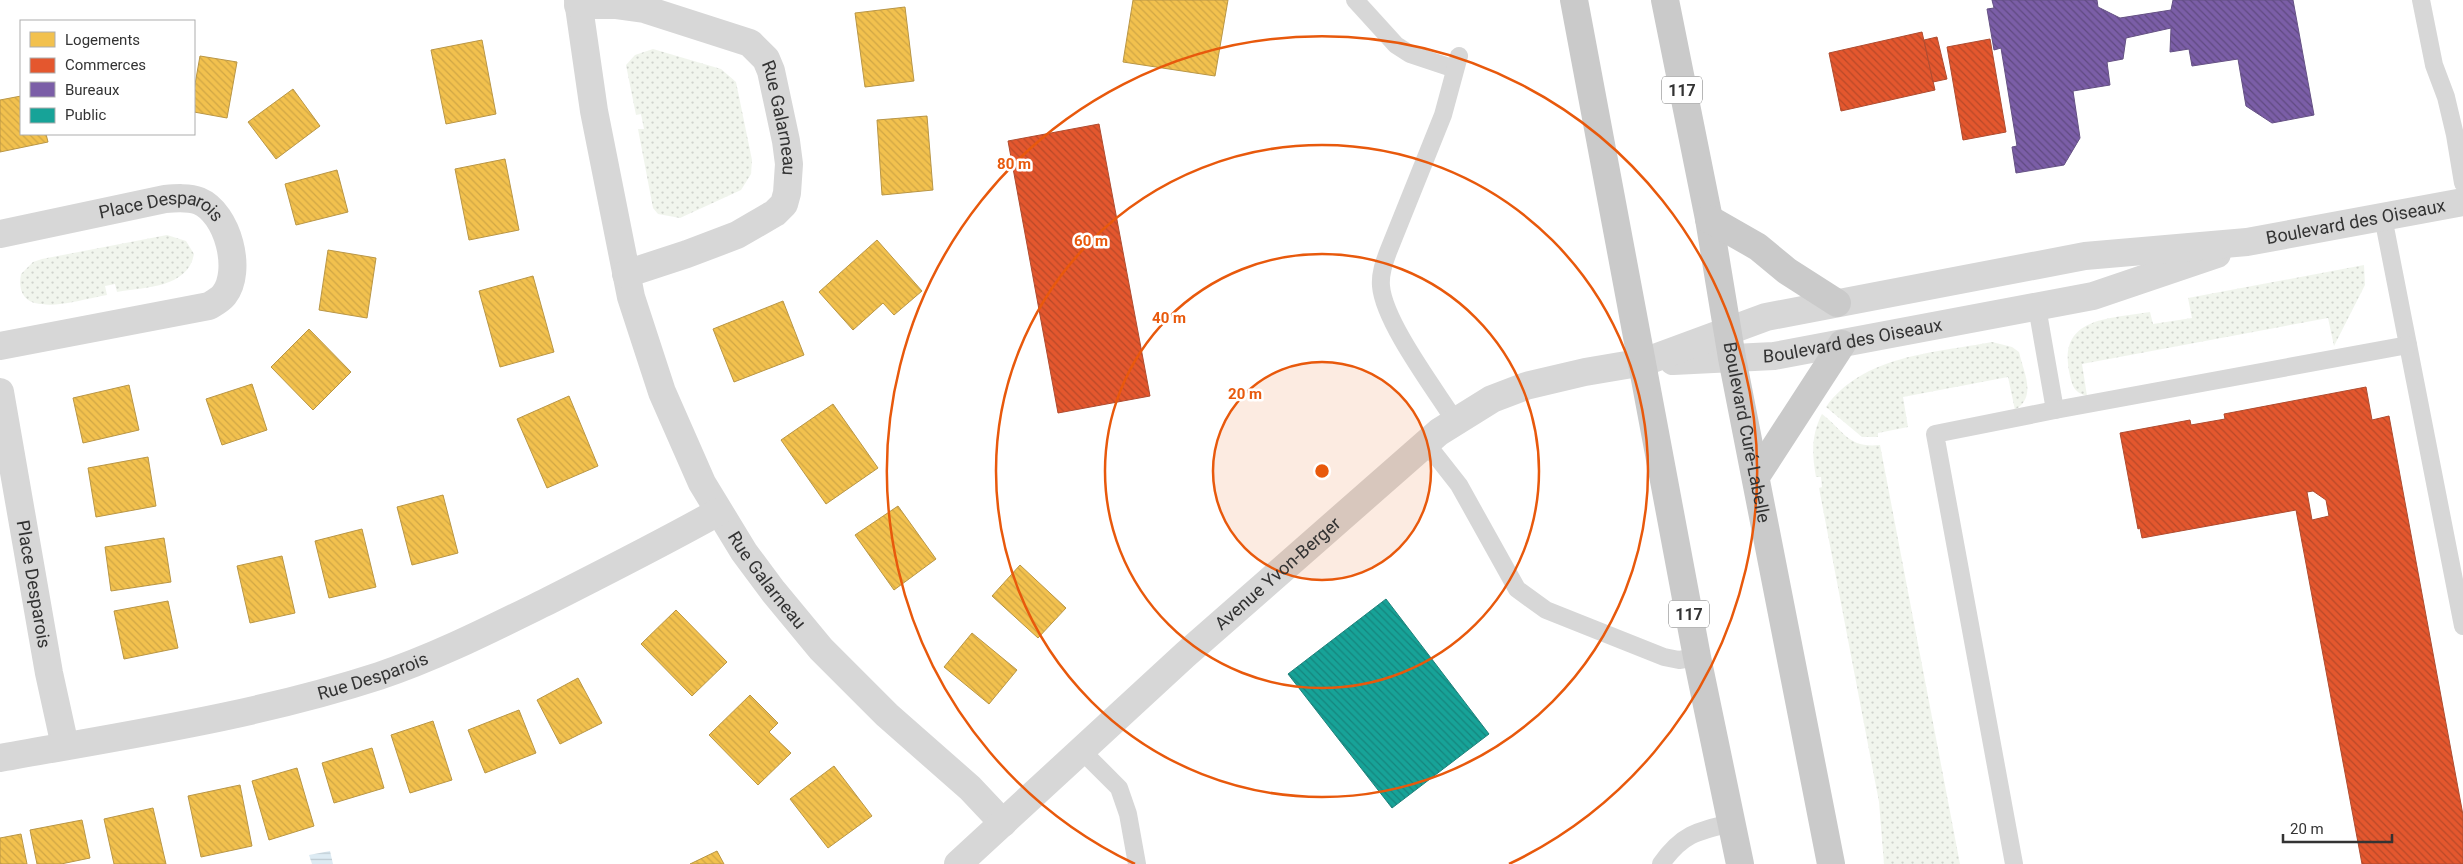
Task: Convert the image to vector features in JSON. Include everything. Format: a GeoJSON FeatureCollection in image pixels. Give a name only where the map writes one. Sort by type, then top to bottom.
{"type":"FeatureCollection","features":[{"type":"Feature","properties":{"kind":"main road","name":"117"},"geometry":{"type":"LineString","coordinates":[[1574,0],[1644,362],[1697,657],[1740,864]]}},
{"type":"Feature","properties":{"kind":"main road","name":"Boulevard Curé-Labelle"},"geometry":{"type":"LineString","coordinates":[[1665,0],[1709,219],[1730,345],[1831,864]]}},
{"type":"Feature","properties":{"kind":"main road"},"geometry":{"type":"LineString","coordinates":[[1709,219],[1758,247],[1787,271],[1837,303]]}},
{"type":"Feature","properties":{"kind":"main road"},"geometry":{"type":"LineString","coordinates":[[1757,476],[1842,344]]}},
{"type":"Feature","properties":{"kind":"street","name":"Rue Galarneau"},"geometry":{"type":"LineString","coordinates":[[626,274],[737,235],[775,213],[784,204],[787,193],[789,164],[786,141],[771,71],[766,59],[750,43],[644,9],[578,3],[594,111],[626,274],[643,338],[662,392],[702,483],[718,512],[773,591],[821,650],[887,715],[970,788],[1002,824]]}},
{"type":"Feature","properties":{"kind":"street","name":"Place Desparois"},"geometry":{"type":"LineString","coordinates":[[0,234],[165,199],[191,199],[211,208],[224,224],[231,268],[230,282],[225,295],[208,306],[0,346]]}},
{"type":"Feature","properties":{"kind":"street","name":"Boulevard des Oiseaux"},"geometry":{"type":"LineString","coordinates":[[1730,345],[1766,317],[1837,303],[2085,256],[2246,242],[2463,202]]}},
{"type":"Feature","properties":{"kind":"street","name":"Boulevard des Oiseaux"},"geometry":{"type":"LineString","coordinates":[[1644,362],[1730,345],[1774,356],[2093,296],[2196,262],[2246,242]]}},
{"type":"Feature","properties":{"kind":"street","name":"Avenue Yvon-Berger"},"geometry":{"type":"LineString","coordinates":[[958,864],[1186,654],[1426,443],[1455,421],[1492,399],[1526,386],[1585,372],[1644,362]]}},
{"type":"Feature","properties":{"kind":"street","name":"Place Desparois"},"geometry":{"type":"LineString","coordinates":[[0,392],[50,673],[65,746]]}},
{"type":"Feature","properties":{"kind":"street","name":"Rue Desparois"},"geometry":{"type":"LineString","coordinates":[[0,758],[250,710],[380,675],[444,650],[513,618],[656,546],[718,512]]}},
{"type":"Feature","properties":{"kind":"lane"},"geometry":{"type":"LineString","coordinates":[[1355,0],[1396,45],[1410,54],[1457,62],[1443,115],[1388,252],[1382,270],[1380,285],[1386,309],[1455,421]]}},
{"type":"Feature","properties":{"kind":"lane"},"geometry":{"type":"LineString","coordinates":[[2421,0],[2434,65],[2446,97],[2455,135],[2463,183]]}},
{"type":"Feature","properties":{"kind":"lane"},"geometry":{"type":"LineString","coordinates":[[2383,217],[2463,626]]}},
{"type":"Feature","properties":{"kind":"lane"},"geometry":{"type":"LineString","coordinates":[[2037,307],[2055,410]]}},
{"type":"Feature","properties":{"kind":"lane"},"geometry":{"type":"LineString","coordinates":[[2014,864],[1935,434],[2408,345]]}},
{"type":"Feature","properties":{"kind":"lane"},"geometry":{"type":"LineString","coordinates":[[1426,443],[1459,484],[1517,589],[1530,600],[1546,610],[1664,657],[1679,660],[1697,657]]}},
{"type":"Feature","properties":{"kind":"lane"},"geometry":{"type":"LineString","coordinates":[[1082,751],[1119,788],[1128,814],[1137,864]]}},
{"type":"Feature","properties":{"kind":"lane"},"geometry":{"type":"LineString","coordinates":[[1661,864],[1683,838],[1696,831],[1732,823]]}},
{"type":"Feature","properties":{"kind":"shaded area"},"geometry":{"type":"Polygon","coordinates":[[[653,49],[721,69],[736,82],[752,160],[751,174],[741,190],[680,218],[658,214],[653,208],[638,129],[644,129],[641,114],[636,115],[626,65],[635,55],[653,49]]]}},
{"type":"Feature","properties":{"kind":"shaded area"},"geometry":{"type":"Polygon","coordinates":[[[167,235],[186,241],[194,254],[190,265],[183,274],[164,284],[117,292],[115,284],[105,286],[107,295],[51,305],[37,304],[27,299],[21,289],[21,274],[33,262],[167,235]]]}},
{"type":"Feature","properties":{"kind":"shaded area"},"geometry":{"type":"Polygon","coordinates":[[[2364,265],[2365,285],[2334,346],[2328,318],[2082,364],[2087,396],[2076,390],[2072,384],[2068,353],[2072,340],[2080,330],[2091,324],[2119,316],[2150,312],[2153,324],[2192,318],[2188,298],[2364,265]]]}},
{"type":"Feature","properties":{"kind":"shaded area"},"geometry":{"type":"Polygon","coordinates":[[[1992,342],[2012,347],[2019,352],[2026,376],[2027,391],[2026,398],[2015,410],[2008,377],[1903,397],[1908,427],[1878,433],[1878,437],[1862,437],[1826,407],[1841,390],[1859,376],[1879,366],[1924,354],[1992,342]]]}},
{"type":"Feature","properties":{"kind":"shaded area"},"geometry":{"type":"Polygon","coordinates":[[[1822,414],[1854,442],[1880,445],[1960,864],[1884,864],[1879,802],[1819,488],[1822,487],[1821,477],[1816,477],[1813,453],[1814,437],[1822,414]]]}},
{"type":"Feature","properties":{"kind":"shaded area"},"geometry":{"type":"Polygon","coordinates":[[[330,851],[333,864],[312,864],[309,855],[330,851]]]}},
{"type":"Feature","properties":{"kind":"building: Logements"},"geometry":{"type":"Polygon","coordinates":[[[1133,0],[1228,0],[1215,76],[1123,62],[1133,0]]]}},
{"type":"Feature","properties":{"kind":"building: Logements"},"geometry":{"type":"Polygon","coordinates":[[[905,7],[914,81],[865,87],[855,13],[905,7]]]}},
{"type":"Feature","properties":{"kind":"building: Logements"},"geometry":{"type":"Polygon","coordinates":[[[482,40],[496,114],[446,124],[431,50],[482,40]]]}},
{"type":"Feature","properties":{"kind":"building: Logements"},"geometry":{"type":"Polygon","coordinates":[[[200,56],[237,62],[227,118],[195,112],[195,84],[200,56]]]}},
{"type":"Feature","properties":{"kind":"building: Logements"},"geometry":{"type":"Polygon","coordinates":[[[293,89],[320,126],[276,159],[248,122],[293,89]]]}},
{"type":"Feature","properties":{"kind":"building: Logements"},"geometry":{"type":"Polygon","coordinates":[[[20,96],[20,135],[46,135],[48,142],[0,152],[0,100],[20,96]]]}},
{"type":"Feature","properties":{"kind":"building: Logements"},"geometry":{"type":"Polygon","coordinates":[[[927,116],[933,190],[882,195],[877,120],[927,116]]]}},
{"type":"Feature","properties":{"kind":"building: Logements"},"geometry":{"type":"Polygon","coordinates":[[[505,159],[519,230],[469,240],[455,169],[505,159]]]}},
{"type":"Feature","properties":{"kind":"building: Logements"},"geometry":{"type":"Polygon","coordinates":[[[337,170],[348,212],[296,225],[285,184],[337,170]]]}},
{"type":"Feature","properties":{"kind":"building: Logements"},"geometry":{"type":"Polygon","coordinates":[[[877,240],[922,291],[894,315],[883,303],[853,330],[819,292],[877,240]]]}},
{"type":"Feature","properties":{"kind":"building: Logements"},"geometry":{"type":"Polygon","coordinates":[[[328,250],[376,258],[367,318],[319,310],[328,250]]]}},
{"type":"Feature","properties":{"kind":"building: Logements"},"geometry":{"type":"Polygon","coordinates":[[[533,276],[554,352],[500,367],[479,291],[533,276]]]}},
{"type":"Feature","properties":{"kind":"building: Logements"},"geometry":{"type":"Polygon","coordinates":[[[783,301],[804,355],[734,382],[713,329],[783,301]]]}},
{"type":"Feature","properties":{"kind":"building: Logements"},"geometry":{"type":"Polygon","coordinates":[[[309,329],[351,372],[313,410],[271,367],[309,329]]]}},
{"type":"Feature","properties":{"kind":"building: Logements"},"geometry":{"type":"Polygon","coordinates":[[[252,384],[267,430],[222,445],[206,399],[252,384]]]}},
{"type":"Feature","properties":{"kind":"building: Logements"},"geometry":{"type":"Polygon","coordinates":[[[129,385],[139,430],[83,443],[73,398],[129,385]]]}},
{"type":"Feature","properties":{"kind":"building: Logements"},"geometry":{"type":"Polygon","coordinates":[[[569,396],[598,466],[547,488],[517,419],[569,396]]]}},
{"type":"Feature","properties":{"kind":"building: Logements"},"geometry":{"type":"Polygon","coordinates":[[[833,404],[878,468],[826,504],[781,440],[833,404]]]}},
{"type":"Feature","properties":{"kind":"building: Logements"},"geometry":{"type":"Polygon","coordinates":[[[148,457],[156,506],[96,517],[88,468],[148,457]]]}},
{"type":"Feature","properties":{"kind":"building: Logements"},"geometry":{"type":"Polygon","coordinates":[[[443,495],[458,553],[412,565],[397,507],[443,495]]]}},
{"type":"Feature","properties":{"kind":"building: Logements"},"geometry":{"type":"Polygon","coordinates":[[[898,506],[936,559],[894,590],[855,535],[898,506]]]}},
{"type":"Feature","properties":{"kind":"building: Logements"},"geometry":{"type":"Polygon","coordinates":[[[362,529],[376,587],[329,598],[315,541],[362,529]]]}},
{"type":"Feature","properties":{"kind":"building: Logements"},"geometry":{"type":"Polygon","coordinates":[[[164,538],[171,582],[111,591],[105,547],[164,538]]]}},
{"type":"Feature","properties":{"kind":"building: Logements"},"geometry":{"type":"Polygon","coordinates":[[[282,556],[295,613],[250,623],[237,566],[282,556]]]}},
{"type":"Feature","properties":{"kind":"building: Logements"},"geometry":{"type":"Polygon","coordinates":[[[1020,565],[1066,608],[1038,638],[992,596],[1020,565]]]}},
{"type":"Feature","properties":{"kind":"building: Logements"},"geometry":{"type":"Polygon","coordinates":[[[168,601],[178,648],[124,659],[114,611],[168,601]]]}},
{"type":"Feature","properties":{"kind":"building: Logements"},"geometry":{"type":"Polygon","coordinates":[[[676,610],[727,662],[692,696],[641,644],[676,610]]]}},
{"type":"Feature","properties":{"kind":"building: Logements"},"geometry":{"type":"Polygon","coordinates":[[[972,633],[1017,670],[989,704],[944,667],[972,633]]]}},
{"type":"Feature","properties":{"kind":"building: Logements"},"geometry":{"type":"Polygon","coordinates":[[[578,678],[602,723],[560,744],[537,700],[578,678]]]}},
{"type":"Feature","properties":{"kind":"building: Logements"},"geometry":{"type":"Polygon","coordinates":[[[750,695],[778,723],[769,732],[791,753],[758,785],[709,735],[750,695]]]}},
{"type":"Feature","properties":{"kind":"building: Logements"},"geometry":{"type":"Polygon","coordinates":[[[519,710],[536,753],[485,773],[468,730],[519,710]]]}},
{"type":"Feature","properties":{"kind":"building: Logements"},"geometry":{"type":"Polygon","coordinates":[[[433,721],[452,780],[410,793],[391,735],[433,721]]]}},
{"type":"Feature","properties":{"kind":"building: Logements"},"geometry":{"type":"Polygon","coordinates":[[[372,748],[384,788],[334,803],[322,763],[372,748]]]}},
{"type":"Feature","properties":{"kind":"building: Logements"},"geometry":{"type":"Polygon","coordinates":[[[834,766],[872,816],[828,848],[790,799],[834,766]]]}},
{"type":"Feature","properties":{"kind":"building: Logements"},"geometry":{"type":"Polygon","coordinates":[[[297,768],[314,826],[269,840],[252,781],[297,768]]]}},
{"type":"Feature","properties":{"kind":"building: Logements"},"geometry":{"type":"Polygon","coordinates":[[[240,785],[252,846],[201,857],[188,796],[240,785]]]}},
{"type":"Feature","properties":{"kind":"building: Logements"},"geometry":{"type":"Polygon","coordinates":[[[153,808],[166,864],[114,864],[104,819],[153,808]]]}},
{"type":"Feature","properties":{"kind":"building: Logements"},"geometry":{"type":"Polygon","coordinates":[[[82,820],[90,858],[61,864],[37,864],[30,830],[82,820]]]}},
{"type":"Feature","properties":{"kind":"building: Logements"},"geometry":{"type":"Polygon","coordinates":[[[21,834],[27,864],[0,864],[0,838],[21,834]]]}},
{"type":"Feature","properties":{"kind":"building: Logements"},"geometry":{"type":"Polygon","coordinates":[[[717,851],[724,864],[690,864],[717,851]]]}},
{"type":"Feature","properties":{"kind":"building: Commerces"},"geometry":{"type":"Polygon","coordinates":[[[1922,32],[1935,90],[1841,111],[1829,53],[1922,32]]]}},
{"type":"Feature","properties":{"kind":"building: Commerces"},"geometry":{"type":"Polygon","coordinates":[[[1937,37],[1947,79],[1933,82],[1924,40],[1937,37]]]}},
{"type":"Feature","properties":{"kind":"building: Commerces"},"geometry":{"type":"Polygon","coordinates":[[[1990,39],[2006,132],[1963,140],[1947,47],[1990,39]]]}},
{"type":"Feature","properties":{"kind":"building: Commerces"},"geometry":{"type":"Polygon","coordinates":[[[1099,124],[1150,396],[1058,413],[1008,141],[1099,124]]]}},
{"type":"Feature","properties":{"kind":"building: Commerces"},"geometry":{"type":"Polygon","coordinates":[[[2366,387],[2372,420],[2389,416],[2463,815],[2463,864],[2362,864],[2296,510],[2142,538],[2140,528],[2138,529],[2120,433],[2190,420],[2191,425],[2225,419],[2224,414],[2366,387]],[[2313,491],[2307,492],[2312,520],[2329,516],[2326,500],[2313,491]]]}},
{"type":"Feature","properties":{"kind":"building: Bureaux"},"geometry":{"type":"Polygon","coordinates":[[[1992,0],[2097,0],[2098,7],[2120,18],[2171,10],[2173,0],[2293,0],[2314,115],[2272,123],[2246,106],[2238,59],[2192,66],[2189,49],[2170,52],[2171,28],[2126,38],[2123,59],[2107,62],[2110,85],[2073,91],[2080,138],[2064,165],[2016,173],[2012,147],[2017,146],[2001,48],[1994,50],[1987,9],[1994,8],[1992,0]]]}},
{"type":"Feature","properties":{"kind":"building: Public"},"geometry":{"type":"Polygon","coordinates":[[[1386,599],[1489,734],[1392,808],[1288,674],[1386,599]]]}}]}
